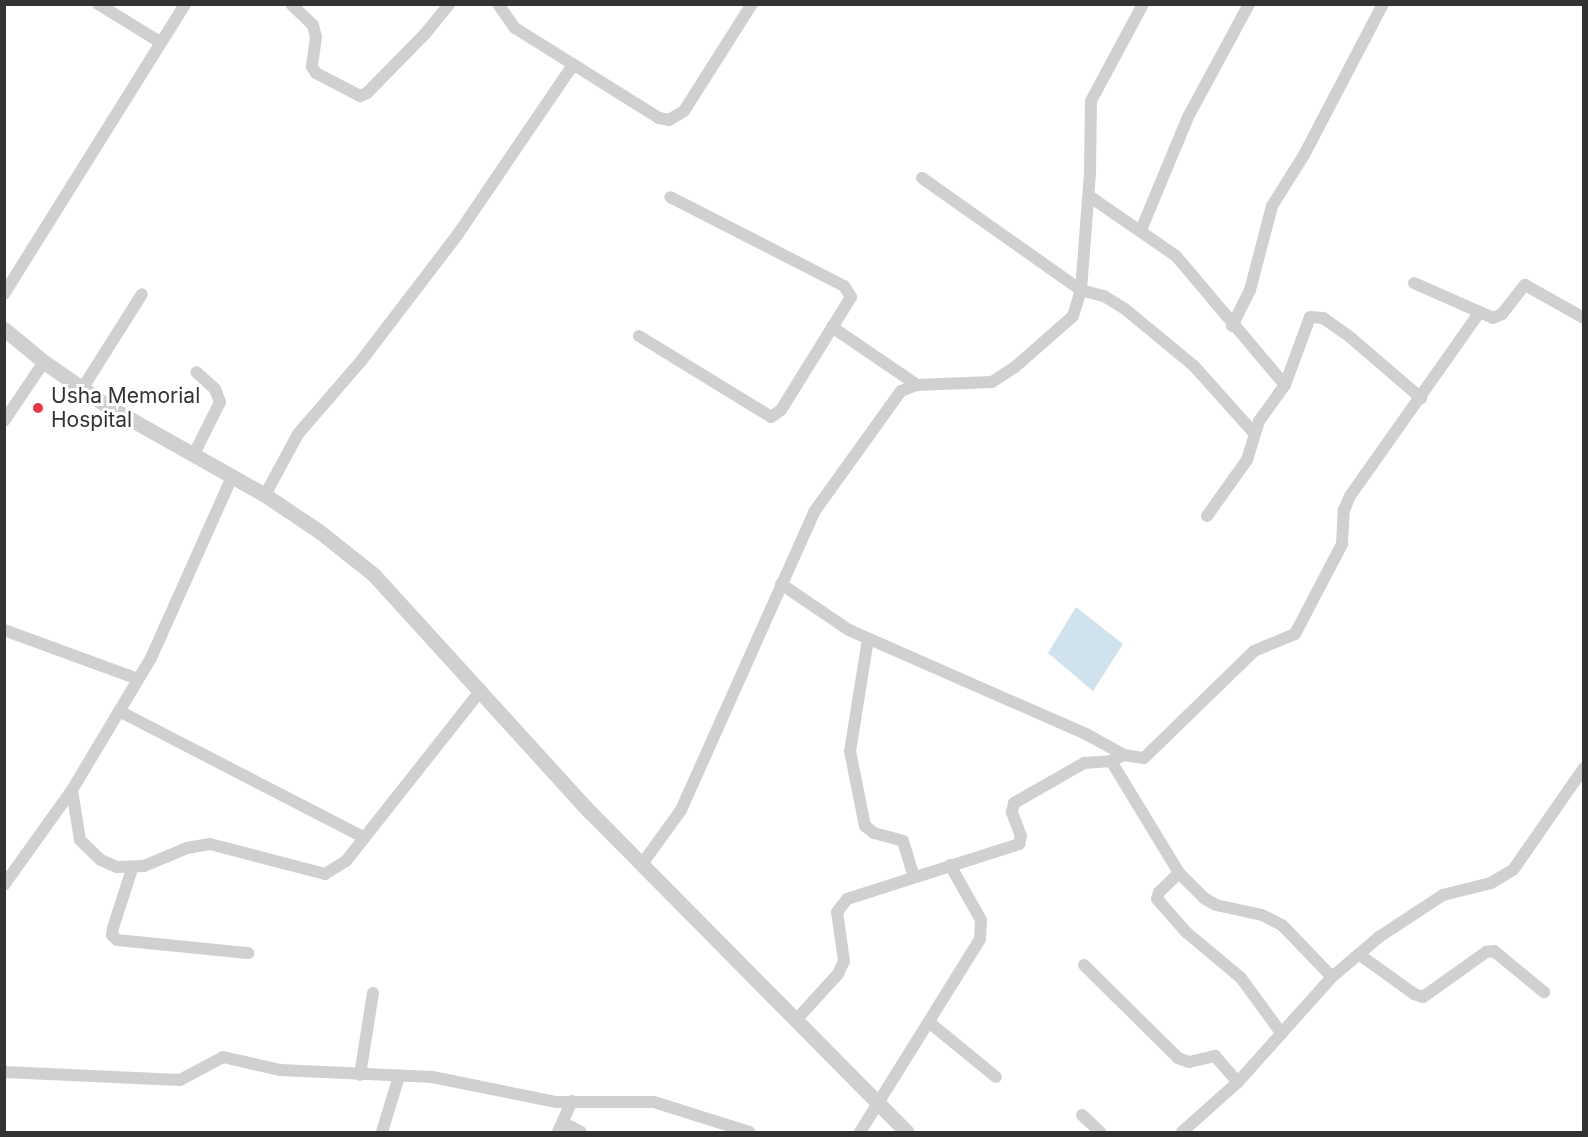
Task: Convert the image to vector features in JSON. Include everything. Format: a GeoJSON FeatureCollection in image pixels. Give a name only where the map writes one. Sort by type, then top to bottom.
{"type":"FeatureCollection","features":[{"type":"Feature","properties":{"kind":"street"},"geometry":{"type":"LineString","coordinates":[[98,4],[160,42]]}},
{"type":"Feature","properties":{"kind":"street"},"geometry":{"type":"LineString","coordinates":[[4,294],[185,4]]}},
{"type":"Feature","properties":{"kind":"street"},"geometry":{"type":"LineString","coordinates":[[291,4],[313,25],[316,37],[312,67],[316,73],[360,96],[367,93],[408,51],[449,4]]}},
{"type":"Feature","properties":{"kind":"street"},"geometry":{"type":"LineString","coordinates":[[498,4],[515,28],[659,118],[677,118],[752,4]]}},
{"type":"Feature","properties":{"kind":"street"},"geometry":{"type":"LineString","coordinates":[[642,864],[681,810],[781,584],[825,494],[901,391],[917,385],[992,382],[1067,324],[1081,290],[1089,196],[1091,101],[1143,4]]}},
{"type":"Feature","properties":{"kind":"street"},"geometry":{"type":"LineString","coordinates":[[1141,230],[1188,117],[1249,4]]}},
{"type":"Feature","properties":{"kind":"street"},"geometry":{"type":"LineString","coordinates":[[1232,326],[1250,290],[1272,206],[1304,155],[1383,4]]}},
{"type":"Feature","properties":{"kind":"street"},"geometry":{"type":"LineString","coordinates":[[265,495],[298,434],[361,361],[458,234],[573,65]]}},
{"type":"Feature","properties":{"kind":"street"},"geometry":{"type":"LineString","coordinates":[[922,178],[1081,290],[1111,301],[1165,340],[1194,366],[1254,433]]}},
{"type":"Feature","properties":{"kind":"street"},"geometry":{"type":"LineString","coordinates":[[1089,196],[1176,256],[1232,326],[1285,385]]}},
{"type":"Feature","properties":{"kind":"street"},"geometry":{"type":"LineString","coordinates":[[639,336],[771,417],[781,410],[851,297],[844,286],[670,197]]}},
{"type":"Feature","properties":{"kind":"street"},"geometry":{"type":"LineString","coordinates":[[1414,283],[1497,318],[1525,285],[1584,318]]}},
{"type":"Feature","properties":{"kind":"street"},"geometry":{"type":"LineString","coordinates":[[82,389],[142,294]]}},
{"type":"Feature","properties":{"kind":"street"},"geometry":{"type":"LineString","coordinates":[[781,584],[868,639],[1086,734],[1124,755],[1137,759],[1152,754],[1254,651],[1296,634],[1342,544],[1344,510],[1350,496],[1480,312]]}},
{"type":"Feature","properties":{"kind":"street"},"geometry":{"type":"LineString","coordinates":[[1207,516],[1247,460],[1254,433],[1285,385],[1306,322],[1315,315],[1350,337],[1421,398]]}},
{"type":"Feature","properties":{"kind":"street"},"geometry":{"type":"LineString","coordinates":[[832,327],[917,385]]}},
{"type":"Feature","properties":{"kind":"street"},"geometry":{"type":"LineString","coordinates":[[4,329],[82,389],[193,456],[265,495],[320,532],[374,575],[642,864],[907,1132]]}},
{"type":"Feature","properties":{"kind":"street"},"geometry":{"type":"LineString","coordinates":[[4,422],[44,362]]}},
{"type":"Feature","properties":{"kind":"street"},"geometry":{"type":"LineString","coordinates":[[193,456],[220,402],[215,389],[196,372]]}},
{"type":"Feature","properties":{"kind":"street"},"geometry":{"type":"LineString","coordinates":[[4,885],[16,874],[72,790],[138,679],[232,477]]}},
{"type":"Feature","properties":{"kind":"street"},"geometry":{"type":"LineString","coordinates":[[4,630],[138,679]]}},
{"type":"Feature","properties":{"kind":"street"},"geometry":{"type":"LineString","coordinates":[[868,639],[850,751],[865,826],[874,833],[903,841],[914,876]]}},
{"type":"Feature","properties":{"kind":"street"},"geometry":{"type":"LineString","coordinates":[[72,790],[80,840],[101,860],[132,868],[187,848],[210,844],[325,874],[346,861],[481,690]]}},
{"type":"Feature","properties":{"kind":"street"},"geometry":{"type":"LineString","coordinates":[[119,711],[363,837]]}},
{"type":"Feature","properties":{"kind":"street"},"geometry":{"type":"LineString","coordinates":[[797,1019],[838,974],[844,961],[840,905],[914,876],[1018,844],[1021,836],[1012,812],[1014,803],[1084,764],[1111,761],[1124,755]]}},
{"type":"Feature","properties":{"kind":"street"},"geometry":{"type":"LineString","coordinates":[[1111,761],[1179,873],[1216,905],[1262,915],[1282,925],[1332,977]]}},
{"type":"Feature","properties":{"kind":"street"},"geometry":{"type":"LineString","coordinates":[[1182,1132],[1238,1082],[1332,977],[1410,914],[1443,895],[1491,883],[1514,870],[1584,768]]}},
{"type":"Feature","properties":{"kind":"street"},"geometry":{"type":"LineString","coordinates":[[860,1132],[975,952],[982,931],[981,920],[950,865]]}},
{"type":"Feature","properties":{"kind":"street"},"geometry":{"type":"LineString","coordinates":[[132,868],[113,928],[112,935],[117,939],[248,953]]}},
{"type":"Feature","properties":{"kind":"street"},"geometry":{"type":"LineString","coordinates":[[1179,873],[1159,891],[1157,899],[1186,932],[1241,978],[1282,1034]]}},
{"type":"Feature","properties":{"kind":"street"},"geometry":{"type":"LineString","coordinates":[[1360,955],[1414,994],[1423,997],[1486,952],[1494,951],[1544,992]]}},
{"type":"Feature","properties":{"kind":"street"},"geometry":{"type":"LineString","coordinates":[[1084,965],[1178,1058],[1189,1062],[1215,1056],[1238,1082]]}},
{"type":"Feature","properties":{"kind":"street"},"geometry":{"type":"LineString","coordinates":[[360,1075],[373,993]]}},
{"type":"Feature","properties":{"kind":"street"},"geometry":{"type":"LineString","coordinates":[[930,1023],[996,1077]]}},
{"type":"Feature","properties":{"kind":"street"},"geometry":{"type":"LineString","coordinates":[[4,1072],[180,1080],[223,1057],[280,1070],[432,1077],[539,1099],[654,1102],[749,1132]]}},
{"type":"Feature","properties":{"kind":"street"},"geometry":{"type":"LineString","coordinates":[[381,1132],[399,1076]]}},
{"type":"Feature","properties":{"kind":"street"},"geometry":{"type":"LineString","coordinates":[[572,1101],[561,1128],[581,1132]]}},
{"type":"Feature","properties":{"kind":"street"},"geometry":{"type":"LineString","coordinates":[[1082,1115],[1100,1132]]}},
{"type":"Feature","properties":{"kind":"street"},"geometry":{"type":"LineString","coordinates":[[703,1132],[709,1120]]}},
{"type":"Feature","properties":{"kind":"water"},"geometry":{"type":"Polygon","coordinates":[[[1076,607],[1123,644],[1093,691],[1048,653],[1076,607]]]}},
{"type":"Feature","properties":{"kind":"place","name":"Usha Memorial Hospital"},"geometry":{"type":"Point","coordinates":[38,408]}}]}
